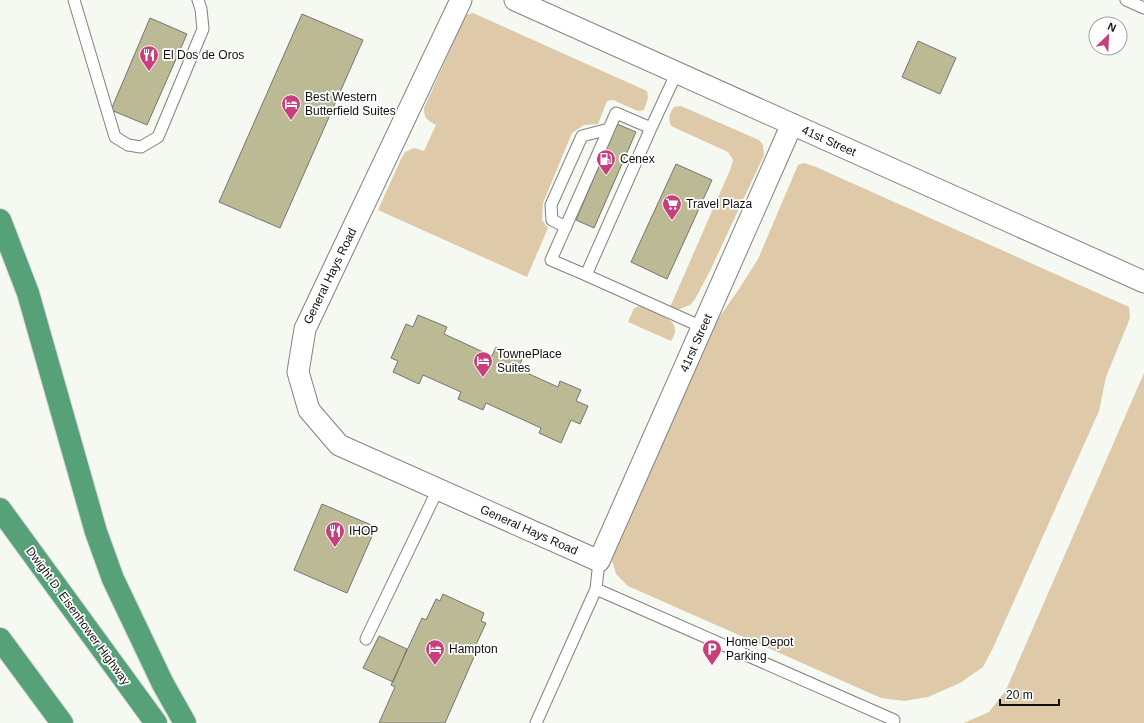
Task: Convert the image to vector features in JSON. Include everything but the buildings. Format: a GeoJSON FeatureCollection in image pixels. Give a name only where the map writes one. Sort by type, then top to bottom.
{"type":"FeatureCollection","features":[{"type":"Feature","properties":{"kind":"highway"},"geometry":{"type":"LineString","coordinates":[[0,220],[28,293],[98,539],[113,579],[163,684],[186,723]]}},
{"type":"Feature","properties":{"kind":"highway","name":"Dwight D. Eisenhower Highway"},"geometry":{"type":"LineString","coordinates":[[0,509],[156,723]]}},
{"type":"Feature","properties":{"kind":"highway"},"geometry":{"type":"LineString","coordinates":[[0,639],[62,723]]}},
{"type":"Feature","properties":{"kind":"street","name":"General Hays Road"},"geometry":{"type":"LineString","coordinates":[[461,0],[305,329],[298,372],[309,410],[339,445],[600,561]]}},
{"type":"Feature","properties":{"kind":"street","name":"41st Street"},"geometry":{"type":"LineString","coordinates":[[515,0],[1144,282]]}},
{"type":"Feature","properties":{"kind":"street","name":"41rst Street"},"geometry":{"type":"LineString","coordinates":[[600,561],[792,124]]}},
{"type":"Feature","properties":{"kind":"lane"},"geometry":{"type":"LineString","coordinates":[[74,0],[115,137],[128,145],[141,147],[158,137],[204,30],[198,0]]}},
{"type":"Feature","properties":{"kind":"lane"},"geometry":{"type":"LineString","coordinates":[[1126,0],[1144,8]]}},
{"type":"Feature","properties":{"kind":"lane"},"geometry":{"type":"LineString","coordinates":[[586,275],[677,72]]}},
{"type":"Feature","properties":{"kind":"lane"},"geometry":{"type":"LineString","coordinates":[[651,128],[616,113],[551,260],[702,327]]}},
{"type":"Feature","properties":{"kind":"lane"},"geometry":{"type":"LineString","coordinates":[[566,226],[552,220],[551,205],[582,136],[609,129]]}},
{"type":"Feature","properties":{"kind":"lane"},"geometry":{"type":"LineString","coordinates":[[366,639],[438,489]]}},
{"type":"Feature","properties":{"kind":"lane"},"geometry":{"type":"LineString","coordinates":[[536,723],[596,589],[600,561]]}},
{"type":"Feature","properties":{"kind":"lane"},"geometry":{"type":"LineString","coordinates":[[596,589],[894,720]]}},
{"type":"Feature","properties":{"kind":"shaded area"},"geometry":{"type":"Polygon","coordinates":[[[473,13],[647,91],[648,98],[644,110],[638,111],[613,100],[607,101],[598,124],[584,125],[572,133],[543,203],[542,220],[548,228],[527,277],[378,210],[405,152],[414,148],[424,151],[436,125],[427,119],[424,108],[466,15],[473,13]]]}},
{"type":"Feature","properties":{"kind":"shaded area"},"geometry":{"type":"Polygon","coordinates":[[[681,106],[759,140],[763,145],[764,155],[710,271],[695,299],[690,305],[677,310],[672,308],[671,305],[733,160],[728,152],[671,126],[669,118],[671,112],[674,107],[681,106]]]}},
{"type":"Feature","properties":{"kind":"shaded area"},"geometry":{"type":"Polygon","coordinates":[[[804,163],[816,167],[1129,307],[1130,318],[1106,377],[1099,411],[993,648],[983,667],[960,683],[928,697],[904,701],[881,698],[628,586],[616,574],[611,557],[713,326],[758,259],[798,165],[804,163]]]}},
{"type":"Feature","properties":{"kind":"shaded area"},"geometry":{"type":"Polygon","coordinates":[[[640,306],[671,321],[675,330],[671,341],[628,322],[634,308],[640,306]]]}},
{"type":"Feature","properties":{"kind":"shaded area"},"geometry":{"type":"Polygon","coordinates":[[[1144,373],[1144,723],[964,723],[989,712],[1006,690],[1144,373]]]}},
{"type":"Feature","properties":{"kind":"place","name":"El Dos de Oros"},"geometry":{"type":"Point","coordinates":[149,72]}},
{"type":"Feature","properties":{"kind":"place","name":"Best Western Butterfield Suites"},"geometry":{"type":"Point","coordinates":[291,121]}},
{"type":"Feature","properties":{"kind":"place","name":"Cenex"},"geometry":{"type":"Point","coordinates":[606,176]}},
{"type":"Feature","properties":{"kind":"place","name":"Travel Plaza"},"geometry":{"type":"Point","coordinates":[672,221]}},
{"type":"Feature","properties":{"kind":"place","name":"TownePlace Suites"},"geometry":{"type":"Point","coordinates":[483,378]}},
{"type":"Feature","properties":{"kind":"place","name":"IHOP"},"geometry":{"type":"Point","coordinates":[335,548]}},
{"type":"Feature","properties":{"kind":"place","name":"Hampton"},"geometry":{"type":"Point","coordinates":[435,666]}},
{"type":"Feature","properties":{"kind":"place","name":"Home Depot Parking"},"geometry":{"type":"Point","coordinates":[712,666]}}]}
